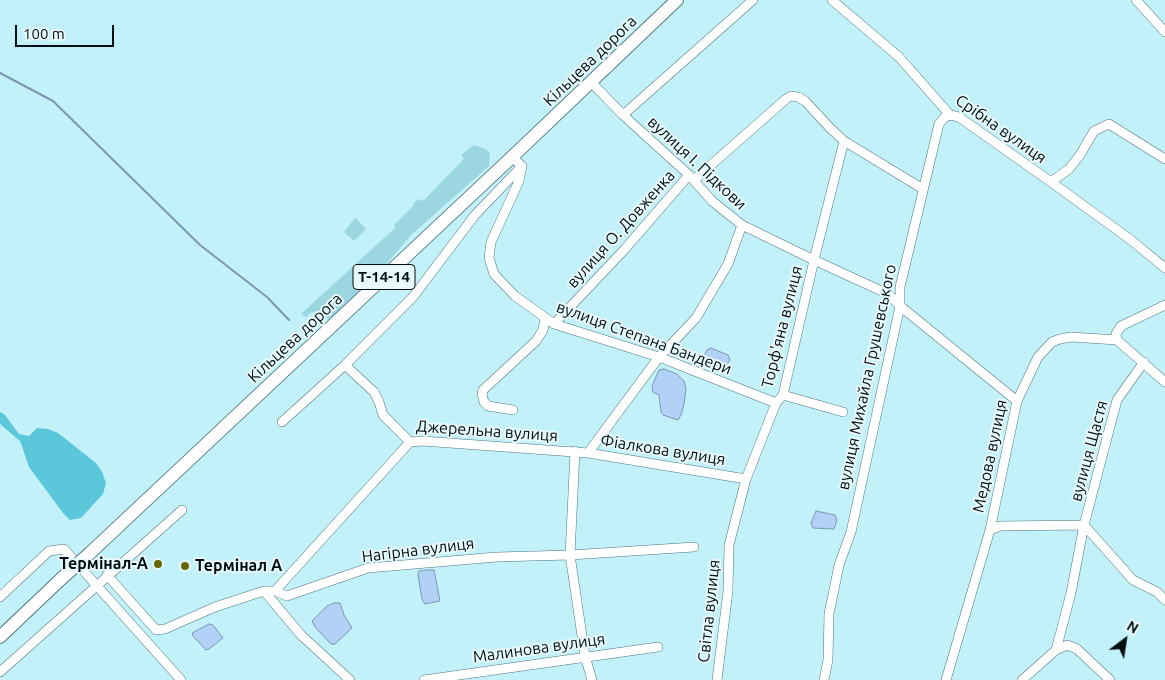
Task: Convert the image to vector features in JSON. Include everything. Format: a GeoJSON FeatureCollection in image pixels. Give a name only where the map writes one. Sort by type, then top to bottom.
{"type":"FeatureCollection","features":[{"type":"Feature","properties":{"kind":"highway","name":"Кільцева дорога"},"geometry":{"type":"LineString","coordinates":[[0,637],[90,552],[517,161],[591,82],[677,0]]}},
{"type":"Feature","properties":{"kind":"street"},"geometry":{"type":"LineString","coordinates":[[623,115],[754,0]]}},
{"type":"Feature","properties":{"kind":"street","name":"Срібна вулиця"},"geometry":{"type":"LineString","coordinates":[[832,0],[899,57],[950,115],[960,118],[1051,182],[1131,240],[1165,268]]}},
{"type":"Feature","properties":{"kind":"street"},"geometry":{"type":"LineString","coordinates":[[1136,0],[1165,32]]}},
{"type":"Feature","properties":{"kind":"street","name":"вулиця І. Підкови"},"geometry":{"type":"LineString","coordinates":[[591,82],[623,115],[692,178],[712,201],[742,226],[888,294],[900,306],[1017,401]]}},
{"type":"Feature","properties":{"kind":"street","name":"вулиця О. Довженка"},"geometry":{"type":"LineString","coordinates":[[554,324],[692,178],[786,99],[792,96],[805,101],[844,141]]}},
{"type":"Feature","properties":{"kind":"street","name":"вулиця Михайла Грушевського"},"geometry":{"type":"LineString","coordinates":[[824,680],[828,660],[829,614],[839,565],[851,532],[900,306],[900,287],[939,124],[945,117],[950,115]]}},
{"type":"Feature","properties":{"kind":"street"},"geometry":{"type":"LineString","coordinates":[[1051,182],[1069,169],[1094,130],[1108,124],[1165,159]]}},
{"type":"Feature","properties":{"kind":"street"},"geometry":{"type":"LineString","coordinates":[[844,141],[923,189]]}},
{"type":"Feature","properties":{"kind":"street","name":"Торф'яна вулиця"},"geometry":{"type":"LineString","coordinates":[[729,545],[746,478],[776,403],[783,395],[844,141]]}},
{"type":"Feature","properties":{"kind":"street"},"geometry":{"type":"LineString","coordinates":[[282,422],[345,365],[413,296],[517,161]]}},
{"type":"Feature","properties":{"kind":"street","name":"вулиця Степана Бандери"},"geometry":{"type":"LineString","coordinates":[[517,161],[519,181],[491,242],[489,258],[494,274],[515,296],[554,324],[659,357],[776,403]]}},
{"type":"Feature","properties":{"kind":"street"},"geometry":{"type":"LineString","coordinates":[[588,453],[659,357],[696,318],[728,264],[742,226]]}},
{"type":"Feature","properties":{"kind":"street"},"geometry":{"type":"LineString","coordinates":[[1165,305],[1120,326],[1116,334],[1117,340],[1165,382]]}},
{"type":"Feature","properties":{"kind":"street"},"geometry":{"type":"LineString","coordinates":[[513,410],[488,406],[484,402],[483,390],[536,341],[543,330],[545,318]]}},
{"type":"Feature","properties":{"kind":"street","name":"Медова вулиця"},"geometry":{"type":"LineString","coordinates":[[946,680],[990,530],[1017,401],[1038,357],[1052,342],[1060,338],[1117,340]]}},
{"type":"Feature","properties":{"kind":"street","name":"вулиця Щастя"},"geometry":{"type":"LineString","coordinates":[[1056,650],[1071,594],[1084,525],[1117,400],[1144,362]]}},
{"type":"Feature","properties":{"kind":"street","name":"Джерельна вулиця"},"geometry":{"type":"LineString","coordinates":[[345,365],[374,392],[384,415],[410,442],[422,441],[575,452]]}},
{"type":"Feature","properties":{"kind":"street"},"geometry":{"type":"LineString","coordinates":[[783,395],[843,412]]}},
{"type":"Feature","properties":{"kind":"street"},"geometry":{"type":"LineString","coordinates":[[275,590],[410,442]]}},
{"type":"Feature","properties":{"kind":"street"},"geometry":{"type":"LineString","coordinates":[[575,452],[570,555],[585,656],[592,680]]}},
{"type":"Feature","properties":{"kind":"street","name":"Фіалкова вулиця"},"geometry":{"type":"LineString","coordinates":[[575,452],[746,478]]}},
{"type":"Feature","properties":{"kind":"street"},"geometry":{"type":"LineString","coordinates":[[0,672],[182,510]]}},
{"type":"Feature","properties":{"kind":"street"},"geometry":{"type":"LineString","coordinates":[[990,530],[1000,526],[1084,525],[1132,580],[1157,592],[1165,600]]}},
{"type":"Feature","properties":{"kind":"street","name":"Світла вулиця"},"geometry":{"type":"LineString","coordinates":[[717,680],[728,591],[729,545]]}},
{"type":"Feature","properties":{"kind":"street","name":"Нагірна вулиця"},"geometry":{"type":"LineString","coordinates":[[107,575],[156,630],[165,629],[215,607],[264,591],[275,590],[288,596],[368,568],[497,557],[570,555],[694,547]]}},
{"type":"Feature","properties":{"kind":"street"},"geometry":{"type":"LineString","coordinates":[[1,593],[49,551],[64,549],[181,680]]}},
{"type":"Feature","properties":{"kind":"street"},"geometry":{"type":"LineString","coordinates":[[264,591],[301,635],[350,680]]}},
{"type":"Feature","properties":{"kind":"street"},"geometry":{"type":"LineString","coordinates":[[1022,680],[1056,650],[1067,645],[1073,646],[1110,680]]}},
{"type":"Feature","properties":{"kind":"street","name":"Малинова вулиця"},"geometry":{"type":"LineString","coordinates":[[424,680],[658,647]]}},
{"type":"Feature","properties":{"kind":"shaded area"},"geometry":{"type":"Polygon","coordinates":[[[474,145],[486,149],[490,154],[489,166],[412,234],[371,282],[329,320],[321,313],[312,312],[306,317],[301,314],[395,228],[394,225],[418,199],[423,201],[464,159],[461,155],[474,145]]]}},
{"type":"Feature","properties":{"kind":"shaded area"},"geometry":{"type":"Polygon","coordinates":[[[355,218],[366,229],[354,241],[344,232],[355,218]]]}},
{"type":"Feature","properties":{"kind":"shaded area"},"geometry":{"type":"Polygon","coordinates":[[[711,348],[728,355],[730,360],[723,370],[703,363],[707,350],[711,348]]]}},
{"type":"Feature","properties":{"kind":"shaded area"},"geometry":{"type":"Polygon","coordinates":[[[664,369],[677,374],[684,381],[686,389],[684,404],[678,420],[663,415],[659,395],[653,392],[652,386],[659,370],[664,369]]]}},
{"type":"Feature","properties":{"kind":"shaded area"},"geometry":{"type":"Polygon","coordinates":[[[0,412],[5,415],[19,434],[29,436],[37,428],[48,429],[58,433],[96,463],[106,483],[103,494],[81,518],[70,520],[63,513],[29,467],[20,441],[0,424],[0,412]]]}},
{"type":"Feature","properties":{"kind":"shaded area"},"geometry":{"type":"Polygon","coordinates":[[[816,511],[835,515],[837,520],[834,529],[813,528],[811,523],[816,511]]]}},
{"type":"Feature","properties":{"kind":"shaded area"},"geometry":{"type":"Polygon","coordinates":[[[434,570],[440,601],[425,604],[422,599],[418,575],[419,571],[434,570]]]}},
{"type":"Feature","properties":{"kind":"shaded area"},"geometry":{"type":"Polygon","coordinates":[[[340,603],[344,615],[352,628],[335,644],[331,644],[315,627],[312,621],[327,606],[340,603]]]}},
{"type":"Feature","properties":{"kind":"shaded area"},"geometry":{"type":"Polygon","coordinates":[[[209,624],[213,625],[223,638],[206,650],[192,633],[209,624]]]}},
{"type":"Feature","properties":{"kind":"waterway"},"geometry":{"type":"LineString","coordinates":[[0,73],[53,101],[200,245],[267,297],[289,320]]}},
{"type":"Feature","properties":{"kind":"place","name":"Термінал-А"},"geometry":{"type":"Point","coordinates":[158,564]}},
{"type":"Feature","properties":{"kind":"place","name":"Термінал А"},"geometry":{"type":"Point","coordinates":[185,566]}}]}
